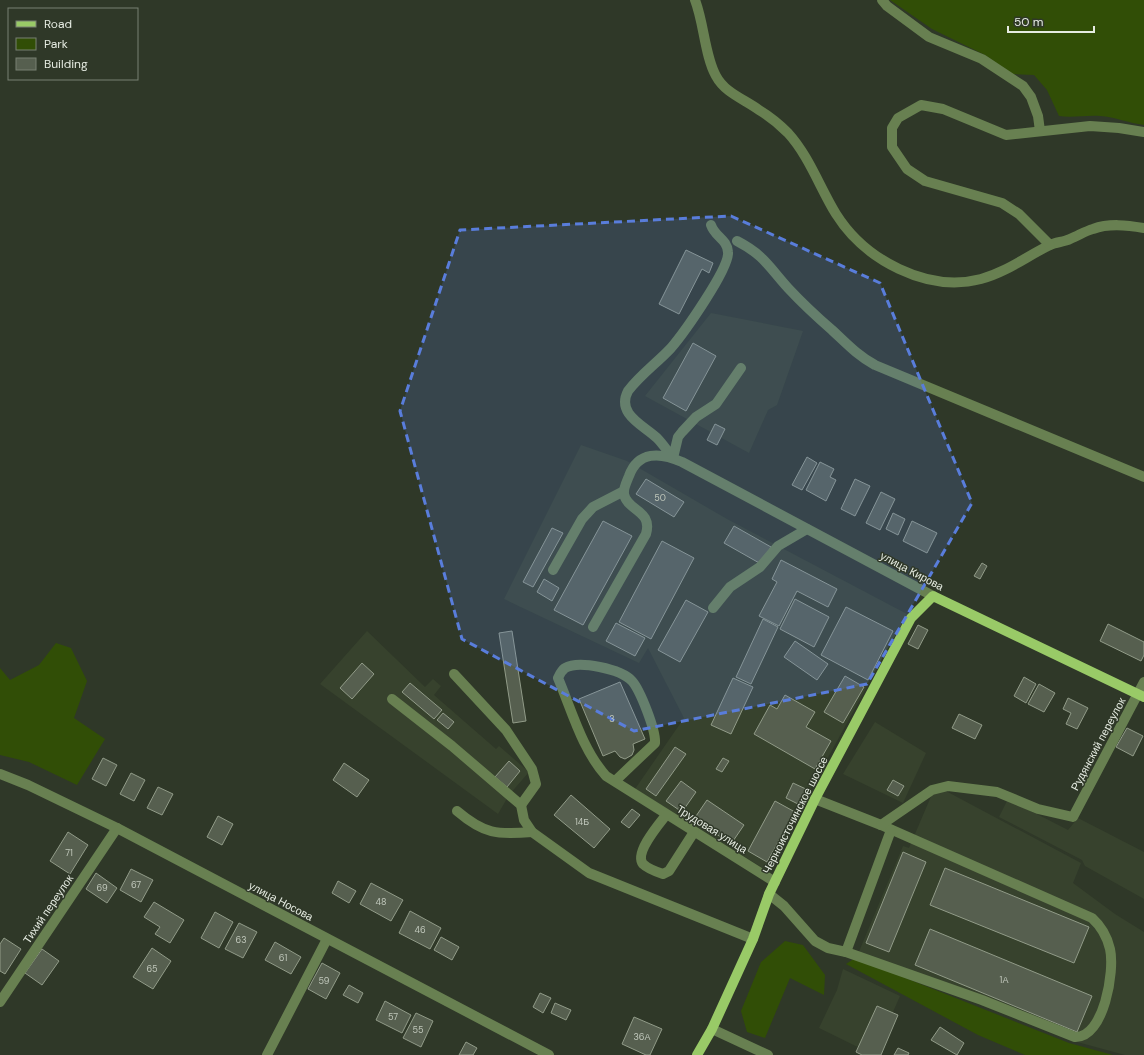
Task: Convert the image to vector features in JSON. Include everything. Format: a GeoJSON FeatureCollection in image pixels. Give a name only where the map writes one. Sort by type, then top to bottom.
{"type":"FeatureCollection","features":[{"type":"Feature","properties":{"kind":"main road","name":"улица Кирова"},"geometry":{"type":"LineString","coordinates":[[933,596],[1141,696]]}},
{"type":"Feature","properties":{"kind":"main road","name":"Черноисточинское шоссе"},"geometry":{"type":"LineString","coordinates":[[697,1055],[712,1029],[752,939],[769,894],[815,799],[911,618],[933,596]]}},
{"type":"Feature","properties":{"kind":"street"},"geometry":{"type":"LineString","coordinates":[[695,0],[700,14],[711,62],[716,76],[722,85],[775,121],[788,134],[800,149],[836,214],[848,232],[877,256],[899,269],[941,281],[981,279],[1020,263],[1050,245],[1070,239],[1093,229],[1115,224],[1144,228]]}},
{"type":"Feature","properties":{"kind":"street"},"geometry":{"type":"LineString","coordinates":[[882,0],[887,6],[929,36],[982,59],[1023,86],[1031,98],[1038,116],[1040,131]]}},
{"type":"Feature","properties":{"kind":"street"},"geometry":{"type":"LineString","coordinates":[[1050,245],[1011,208],[925,181],[914,176],[907,170],[892,147],[892,128],[898,118],[921,105],[943,109],[1006,135],[1090,126],[1119,128],[1144,132]]}},
{"type":"Feature","properties":{"kind":"street"},"geometry":{"type":"LineString","coordinates":[[673,458],[658,439],[631,417],[626,410],[625,397],[634,384],[661,358],[676,340],[698,310],[727,262],[728,252],[726,243],[713,231],[711,225]]}},
{"type":"Feature","properties":{"kind":"street"},"geometry":{"type":"LineString","coordinates":[[737,240],[764,259],[794,295],[864,359],[874,365],[1144,477]]}},
{"type":"Feature","properties":{"kind":"street"},"geometry":{"type":"LineString","coordinates":[[673,458],[678,437],[696,417],[716,404],[741,368]]}},
{"type":"Feature","properties":{"kind":"street"},"geometry":{"type":"LineString","coordinates":[[593,627],[647,529],[643,516],[627,500],[624,490],[632,467],[638,461],[648,456],[673,458]]}},
{"type":"Feature","properties":{"kind":"street","name":"улица Кирова"},"geometry":{"type":"LineString","coordinates":[[673,458],[933,596]]}},
{"type":"Feature","properties":{"kind":"street"},"geometry":{"type":"LineString","coordinates":[[553,570],[586,515],[593,507],[624,490]]}},
{"type":"Feature","properties":{"kind":"street"},"geometry":{"type":"LineString","coordinates":[[713,608],[730,587],[760,567],[778,546],[807,529]]}},
{"type":"Feature","properties":{"kind":"street","name":"Трудовая улица"},"geometry":{"type":"LineString","coordinates":[[615,781],[654,743],[656,735],[653,725],[632,681],[620,672],[613,669],[573,665],[561,671],[558,678],[587,750],[594,763],[606,776],[775,882]]}},
{"type":"Feature","properties":{"kind":"street"},"geometry":{"type":"LineString","coordinates":[[454,674],[506,730],[532,769],[536,784],[521,805]]}},
{"type":"Feature","properties":{"kind":"street","name":"Рудянский переулок"},"geometry":{"type":"LineString","coordinates":[[881,825],[932,790],[948,786],[997,792],[1038,809],[1074,817],[1141,696],[1144,682]]}},
{"type":"Feature","properties":{"kind":"street"},"geometry":{"type":"LineString","coordinates":[[392,699],[452,746],[521,805],[524,820],[532,832],[589,873],[752,939]]}},
{"type":"Feature","properties":{"kind":"street","name":"улица Носова"},"geometry":{"type":"LineString","coordinates":[[0,774],[28,785],[117,828],[549,1055]]}},
{"type":"Feature","properties":{"kind":"street"},"geometry":{"type":"LineString","coordinates":[[769,894],[784,906],[815,941],[828,948],[846,952],[982,1000],[1075,1038],[1082,1038],[1096,1023],[1107,996],[1112,970],[1111,951],[1105,933],[1092,918],[881,825],[815,799]]}},
{"type":"Feature","properties":{"kind":"street"},"geometry":{"type":"LineString","coordinates":[[457,811],[472,824],[495,833],[532,832]]}},
{"type":"Feature","properties":{"kind":"street"},"geometry":{"type":"LineString","coordinates":[[666,815],[641,851],[641,859],[644,864],[663,874],[669,871],[694,832]]}},
{"type":"Feature","properties":{"kind":"street","name":"Тихий переулок"},"geometry":{"type":"LineString","coordinates":[[0,1002],[117,828]]}},
{"type":"Feature","properties":{"kind":"street"},"geometry":{"type":"LineString","coordinates":[[846,952],[891,830]]}},
{"type":"Feature","properties":{"kind":"street"},"geometry":{"type":"LineString","coordinates":[[267,1055],[327,939]]}},
{"type":"Feature","properties":{"kind":"street"},"geometry":{"type":"LineString","coordinates":[[712,1029],[768,1055]]}},
{"type":"Feature","properties":{"kind":"highlighted area"},"geometry":{"type":"Polygon","coordinates":[[[731,216],[880,283],[972,503],[867,684],[634,731],[462,639],[400,411],[460,230],[731,216]]]}},
{"type":"Feature","properties":{"kind":"shaded area"},"geometry":{"type":"Polygon","coordinates":[[[711,313],[803,331],[777,405],[768,410],[749,453],[645,396],[711,313]]]}},
{"type":"Feature","properties":{"kind":"shaded area"},"geometry":{"type":"Polygon","coordinates":[[[581,445],[627,461],[727,519],[907,614],[766,870],[635,789],[684,718],[648,648],[639,663],[504,599],[581,445]]]}},
{"type":"Feature","properties":{"kind":"shaded area"},"geometry":{"type":"Polygon","coordinates":[[[367,631],[425,687],[433,679],[441,686],[434,695],[496,749],[499,746],[529,772],[509,795],[498,814],[320,684],[367,631]]]}},
{"type":"Feature","properties":{"kind":"shaded area"},"geometry":{"type":"Polygon","coordinates":[[[875,722],[926,753],[903,803],[843,774],[875,722]]]}},
{"type":"Feature","properties":{"kind":"shaded area"},"geometry":{"type":"Polygon","coordinates":[[[944,790],[1081,863],[1073,883],[1115,914],[1144,932],[1144,1055],[1125,1055],[1070,1040],[858,954],[903,846],[909,848],[932,794],[944,790]]]}},
{"type":"Feature","properties":{"kind":"shaded area"},"geometry":{"type":"Polygon","coordinates":[[[1008,799],[1068,830],[1078,818],[1144,852],[1144,899],[1085,866],[1082,860],[999,817],[1008,799]]]}},
{"type":"Feature","properties":{"kind":"shaded area"},"geometry":{"type":"Polygon","coordinates":[[[843,969],[900,996],[874,1055],[819,1028],[837,990],[843,969]]]}},
{"type":"Feature","properties":{"kind":"green space"},"geometry":{"type":"Polygon","coordinates":[[[890,0],[1144,0],[1144,125],[1100,116],[1059,116],[1047,90],[1034,75],[1013,74],[985,55],[932,29],[890,0]]]}},
{"type":"Feature","properties":{"kind":"green space"},"geometry":{"type":"Polygon","coordinates":[[[56,643],[71,648],[87,681],[74,718],[105,739],[77,785],[29,762],[0,755],[0,668],[10,680],[39,665],[56,643]]]}},
{"type":"Feature","properties":{"kind":"green space"},"geometry":{"type":"Polygon","coordinates":[[[785,941],[803,945],[825,975],[824,995],[790,978],[765,1038],[747,1032],[741,1011],[761,962],[785,941]]]}},
{"type":"Feature","properties":{"kind":"green space"},"geometry":{"type":"Polygon","coordinates":[[[855,958],[1069,1043],[1113,1055],[1025,1055],[978,1035],[846,964],[855,958]]]}},
{"type":"Feature","properties":{"kind":"building"},"geometry":{"type":"Polygon","coordinates":[[[686,250],[713,263],[709,273],[702,269],[679,314],[659,304],[686,250]]]}},
{"type":"Feature","properties":{"kind":"building"},"geometry":{"type":"Polygon","coordinates":[[[693,343],[716,356],[686,411],[663,398],[693,343]]]}},
{"type":"Feature","properties":{"kind":"building"},"geometry":{"type":"Polygon","coordinates":[[[715,424],[725,429],[717,445],[707,440],[715,424]]]}},
{"type":"Feature","properties":{"kind":"building"},"geometry":{"type":"Polygon","coordinates":[[[807,457],[817,463],[802,490],[792,485],[807,457]]]}},
{"type":"Feature","properties":{"kind":"building"},"geometry":{"type":"Polygon","coordinates":[[[820,462],[834,469],[830,477],[836,480],[826,501],[806,490],[820,462]]]}},
{"type":"Feature","properties":{"kind":"building"},"geometry":{"type":"Polygon","coordinates":[[[646,479],[684,502],[674,517],[636,494],[646,479]]]}},
{"type":"Feature","properties":{"kind":"building"},"geometry":{"type":"Polygon","coordinates":[[[855,479],[870,486],[855,516],[841,509],[855,479]]]}},
{"type":"Feature","properties":{"kind":"building"},"geometry":{"type":"Polygon","coordinates":[[[881,492],[895,499],[880,530],[866,523],[881,492]]]}},
{"type":"Feature","properties":{"kind":"building"},"geometry":{"type":"Polygon","coordinates":[[[893,513],[905,519],[898,535],[886,529],[893,513]]]}},
{"type":"Feature","properties":{"kind":"building"},"geometry":{"type":"Polygon","coordinates":[[[603,521],[632,536],[583,625],[554,610],[603,521]]]}},
{"type":"Feature","properties":{"kind":"building"},"geometry":{"type":"Polygon","coordinates":[[[912,521],[937,533],[927,553],[903,541],[912,521]]]}},
{"type":"Feature","properties":{"kind":"building"},"geometry":{"type":"Polygon","coordinates":[[[734,526],[771,547],[761,564],[724,543],[734,526]]]}},
{"type":"Feature","properties":{"kind":"building"},"geometry":{"type":"Polygon","coordinates":[[[552,528],[563,533],[533,587],[523,582],[552,528]]]}},
{"type":"Feature","properties":{"kind":"building"},"geometry":{"type":"Polygon","coordinates":[[[662,541],[694,558],[651,639],[619,622],[662,541]]]}},
{"type":"Feature","properties":{"kind":"building"},"geometry":{"type":"Polygon","coordinates":[[[781,560],[837,589],[828,607],[797,591],[779,626],[759,616],[777,582],[772,579],[781,560]]]}},
{"type":"Feature","properties":{"kind":"building"},"geometry":{"type":"Polygon","coordinates":[[[982,563],[987,566],[980,579],[974,576],[982,563]]]}},
{"type":"Feature","properties":{"kind":"building"},"geometry":{"type":"Polygon","coordinates":[[[544,579],[559,588],[552,601],[537,592],[544,579]]]}},
{"type":"Feature","properties":{"kind":"building"},"geometry":{"type":"Polygon","coordinates":[[[795,599],[829,617],[814,647],[780,629],[795,599]]]}},
{"type":"Feature","properties":{"kind":"building"},"geometry":{"type":"Polygon","coordinates":[[[686,600],[708,612],[680,662],[658,650],[686,600]]]}},
{"type":"Feature","properties":{"kind":"building"},"geometry":{"type":"Polygon","coordinates":[[[846,607],[893,631],[868,680],[821,655],[846,607]]]}},
{"type":"Feature","properties":{"kind":"building"},"geometry":{"type":"Polygon","coordinates":[[[763,619],[778,627],[751,684],[736,677],[763,619]]]}},
{"type":"Feature","properties":{"kind":"building"},"geometry":{"type":"Polygon","coordinates":[[[616,623],[645,638],[635,656],[606,641],[616,623]]]}},
{"type":"Feature","properties":{"kind":"building"},"geometry":{"type":"Polygon","coordinates":[[[1108,624],[1144,642],[1144,655],[1141,661],[1100,641],[1108,624]]]}},
{"type":"Feature","properties":{"kind":"building"},"geometry":{"type":"Polygon","coordinates":[[[918,625],[928,630],[918,649],[908,644],[918,625]]]}},
{"type":"Feature","properties":{"kind":"building"},"geometry":{"type":"Polygon","coordinates":[[[512,631],[526,721],[513,723],[499,633],[512,631]]]}},
{"type":"Feature","properties":{"kind":"building"},"geometry":{"type":"Polygon","coordinates":[[[795,641],[828,664],[817,680],[784,657],[795,641]]]}},
{"type":"Feature","properties":{"kind":"building"},"geometry":{"type":"Polygon","coordinates":[[[362,663],[374,674],[352,699],[340,688],[362,663]]]}},
{"type":"Feature","properties":{"kind":"building"},"geometry":{"type":"Polygon","coordinates":[[[845,676],[864,687],[843,723],[824,712],[845,676]]]}},
{"type":"Feature","properties":{"kind":"building"},"geometry":{"type":"Polygon","coordinates":[[[1024,677],[1036,684],[1026,703],[1014,696],[1024,677]]]}},
{"type":"Feature","properties":{"kind":"building"},"geometry":{"type":"Polygon","coordinates":[[[733,678],[753,687],[731,734],[711,725],[733,678]]]}},
{"type":"Feature","properties":{"kind":"building"},"geometry":{"type":"Polygon","coordinates":[[[620,682],[645,739],[633,744],[634,750],[632,755],[625,759],[620,757],[615,751],[603,756],[579,699],[620,682]]]}},
{"type":"Feature","properties":{"kind":"building"},"geometry":{"type":"Polygon","coordinates":[[[410,683],[442,710],[434,719],[402,692],[410,683]]]}},
{"type":"Feature","properties":{"kind":"building"},"geometry":{"type":"Polygon","coordinates":[[[1039,684],[1055,693],[1044,712],[1028,704],[1039,684]]]}},
{"type":"Feature","properties":{"kind":"building"},"geometry":{"type":"Polygon","coordinates":[[[785,695],[815,712],[806,727],[831,741],[815,769],[754,734],[770,705],[777,709],[785,695]]]}},
{"type":"Feature","properties":{"kind":"building"},"geometry":{"type":"Polygon","coordinates":[[[1068,698],[1088,708],[1077,729],[1066,724],[1071,713],[1063,709],[1068,698]]]}},
{"type":"Feature","properties":{"kind":"building"},"geometry":{"type":"Polygon","coordinates":[[[443,713],[454,722],[448,729],[437,720],[443,713]]]}},
{"type":"Feature","properties":{"kind":"building"},"geometry":{"type":"Polygon","coordinates":[[[959,714],[982,725],[975,739],[952,728],[959,714]]]}},
{"type":"Feature","properties":{"kind":"building"},"geometry":{"type":"Polygon","coordinates":[[[1127,728],[1143,736],[1133,756],[1116,747],[1127,728]]]}},
{"type":"Feature","properties":{"kind":"building"},"geometry":{"type":"Polygon","coordinates":[[[675,747],[686,754],[656,796],[646,789],[675,747]]]}},
{"type":"Feature","properties":{"kind":"building"},"geometry":{"type":"Polygon","coordinates":[[[103,758],[117,765],[106,786],[92,779],[103,758]]]}},
{"type":"Feature","properties":{"kind":"building"},"geometry":{"type":"Polygon","coordinates":[[[723,758],[729,761],[722,772],[716,769],[723,758]]]}},
{"type":"Feature","properties":{"kind":"building"},"geometry":{"type":"Polygon","coordinates":[[[509,761],[520,771],[507,787],[495,777],[509,761]]]}},
{"type":"Feature","properties":{"kind":"building"},"geometry":{"type":"Polygon","coordinates":[[[344,763],[369,780],[357,797],[333,780],[344,763]]]}},
{"type":"Feature","properties":{"kind":"building"},"geometry":{"type":"Polygon","coordinates":[[[131,773],[145,780],[134,801],[120,794],[131,773]]]}},
{"type":"Feature","properties":{"kind":"building"},"geometry":{"type":"Polygon","coordinates":[[[893,780],[904,786],[898,796],[887,790],[893,780]]]}},
{"type":"Feature","properties":{"kind":"building"},"geometry":{"type":"Polygon","coordinates":[[[681,781],[696,792],[682,812],[666,801],[681,781]]]}},
{"type":"Feature","properties":{"kind":"building"},"geometry":{"type":"Polygon","coordinates":[[[793,783],[808,790],[800,805],[786,798],[793,783]]]}},
{"type":"Feature","properties":{"kind":"building"},"geometry":{"type":"Polygon","coordinates":[[[158,787],[173,794],[162,815],[147,808],[158,787]]]}},
{"type":"Feature","properties":{"kind":"building"},"geometry":{"type":"Polygon","coordinates":[[[571,795],[610,829],[594,848],[554,815],[571,795]]]}},
{"type":"Feature","properties":{"kind":"building"},"geometry":{"type":"Polygon","coordinates":[[[707,800],[744,825],[731,844],[694,819],[707,800]]]}},
{"type":"Feature","properties":{"kind":"building"},"geometry":{"type":"Polygon","coordinates":[[[775,801],[795,812],[767,862],[748,851],[775,801]]]}},
{"type":"Feature","properties":{"kind":"building"},"geometry":{"type":"Polygon","coordinates":[[[632,809],[640,815],[629,828],[621,822],[632,809]]]}},
{"type":"Feature","properties":{"kind":"building"},"geometry":{"type":"Polygon","coordinates":[[[218,816],[233,824],[222,845],[207,837],[218,816]]]}},
{"type":"Feature","properties":{"kind":"building"},"geometry":{"type":"Polygon","coordinates":[[[68,832],[88,845],[70,874],[50,861],[68,832]]]}},
{"type":"Feature","properties":{"kind":"building"},"geometry":{"type":"Polygon","coordinates":[[[903,852],[926,862],[889,952],[866,943],[903,852]]]}},
{"type":"Feature","properties":{"kind":"building"},"geometry":{"type":"Polygon","coordinates":[[[945,868],[1089,927],[1074,963],[930,905],[945,868]]]}},
{"type":"Feature","properties":{"kind":"building"},"geometry":{"type":"Polygon","coordinates":[[[131,869],[153,880],[141,902],[120,890],[131,869]]]}},
{"type":"Feature","properties":{"kind":"building"},"geometry":{"type":"Polygon","coordinates":[[[96,873],[117,888],[107,903],[86,889],[96,873]]]}},
{"type":"Feature","properties":{"kind":"building"},"geometry":{"type":"Polygon","coordinates":[[[338,881],[356,891],[349,903],[332,893],[338,881]]]}},
{"type":"Feature","properties":{"kind":"building"},"geometry":{"type":"Polygon","coordinates":[[[371,883],[403,900],[391,921],[360,904],[371,883]]]}},
{"type":"Feature","properties":{"kind":"building"},"geometry":{"type":"Polygon","coordinates":[[[154,902],[184,920],[170,943],[155,934],[160,927],[144,917],[154,902]]]}},
{"type":"Feature","properties":{"kind":"building"},"geometry":{"type":"Polygon","coordinates":[[[410,911],[441,928],[430,949],[399,933],[410,911]]]}},
{"type":"Feature","properties":{"kind":"building"},"geometry":{"type":"Polygon","coordinates":[[[215,912],[233,922],[219,948],[201,938],[215,912]]]}},
{"type":"Feature","properties":{"kind":"building"},"geometry":{"type":"Polygon","coordinates":[[[239,923],[257,932],[243,958],[225,949],[239,923]]]}},
{"type":"Feature","properties":{"kind":"building"},"geometry":{"type":"Polygon","coordinates":[[[930,929],[1092,996],[1077,1032],[915,965],[930,929]]]}},
{"type":"Feature","properties":{"kind":"building"},"geometry":{"type":"Polygon","coordinates":[[[441,937],[459,947],[452,960],[434,950],[441,937]]]}},
{"type":"Feature","properties":{"kind":"building"},"geometry":{"type":"Polygon","coordinates":[[[4,938],[21,949],[5,974],[0,971],[0,944],[4,938]]]}},
{"type":"Feature","properties":{"kind":"building"},"geometry":{"type":"Polygon","coordinates":[[[275,942],[301,957],[291,974],[265,960],[275,942]]]}},
{"type":"Feature","properties":{"kind":"building"},"geometry":{"type":"Polygon","coordinates":[[[152,948],[171,961],[153,989],[133,977],[152,948]]]}},
{"type":"Feature","properties":{"kind":"building"},"geometry":{"type":"Polygon","coordinates":[[[42,949],[59,961],[42,985],[25,973],[42,949]]]}},
{"type":"Feature","properties":{"kind":"building"},"geometry":{"type":"Polygon","coordinates":[[[322,963],[340,973],[326,999],[308,989],[322,963]]]}},
{"type":"Feature","properties":{"kind":"building"},"geometry":{"type":"Polygon","coordinates":[[[349,985],[363,993],[358,1003],[343,995],[349,985]]]}},
{"type":"Feature","properties":{"kind":"building"},"geometry":{"type":"Polygon","coordinates":[[[540,993],[551,998],[543,1013],[533,1007],[540,993]]]}},
{"type":"Feature","properties":{"kind":"building"},"geometry":{"type":"Polygon","coordinates":[[[385,1001],[411,1015],[402,1033],[376,1020],[385,1001]]]}},
{"type":"Feature","properties":{"kind":"building"},"geometry":{"type":"Polygon","coordinates":[[[555,1003],[571,1010],[566,1020],[551,1013],[555,1003]]]}},
{"type":"Feature","properties":{"kind":"building"},"geometry":{"type":"Polygon","coordinates":[[[877,1006],[898,1015],[881,1055],[862,1055],[856,1052],[877,1006]]]}},
{"type":"Feature","properties":{"kind":"building"},"geometry":{"type":"Polygon","coordinates":[[[416,1013],[433,1021],[421,1047],[403,1038],[416,1013]]]}},
{"type":"Feature","properties":{"kind":"building"},"geometry":{"type":"Polygon","coordinates":[[[634,1017],[662,1029],[650,1055],[646,1055],[622,1044],[634,1017]]]}},
{"type":"Feature","properties":{"kind":"building"},"geometry":{"type":"Polygon","coordinates":[[[940,1027],[964,1043],[957,1055],[931,1040],[940,1027]]]}},
{"type":"Feature","properties":{"kind":"building"},"geometry":{"type":"Polygon","coordinates":[[[466,1042],[477,1048],[473,1055],[459,1055],[466,1042]]]}},
{"type":"Feature","properties":{"kind":"building"},"geometry":{"type":"Polygon","coordinates":[[[898,1048],[909,1053],[908,1055],[894,1055],[898,1048]]]}}]}
